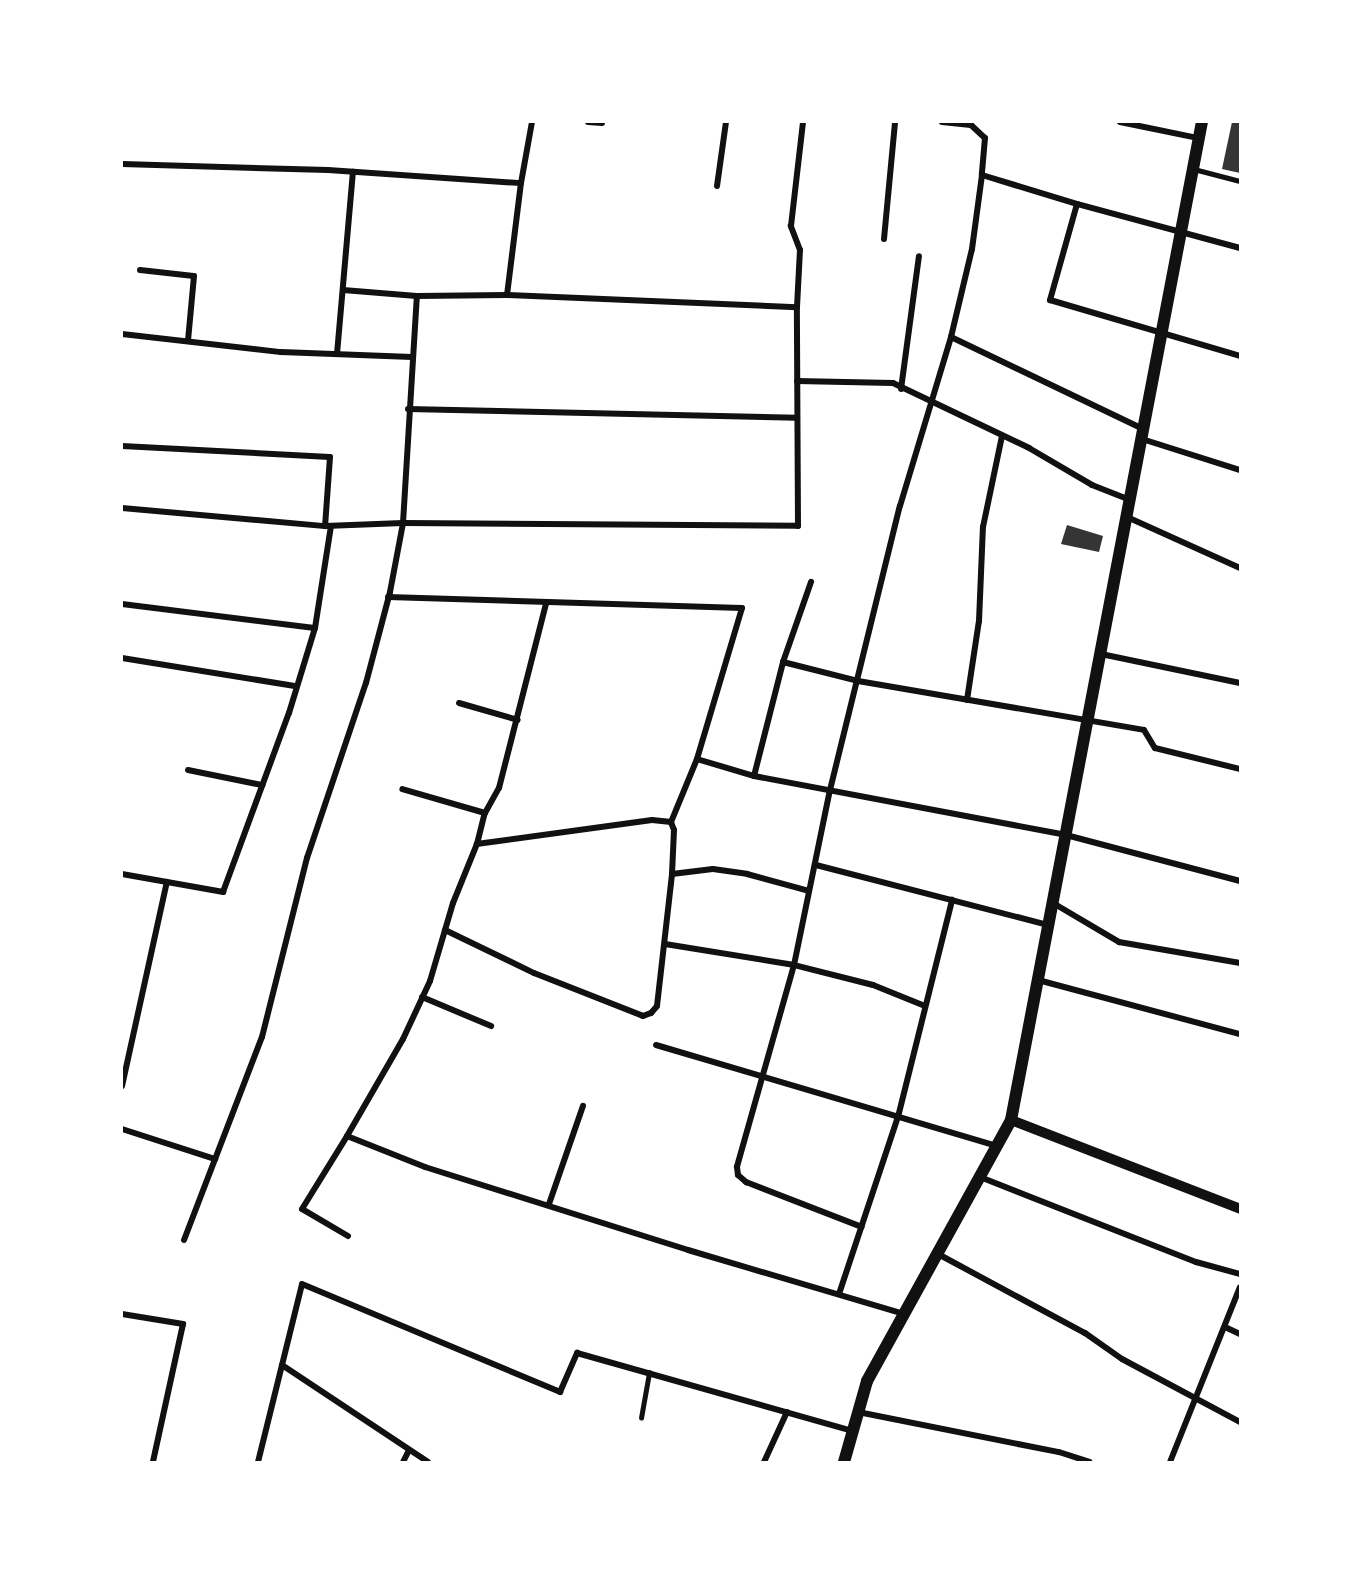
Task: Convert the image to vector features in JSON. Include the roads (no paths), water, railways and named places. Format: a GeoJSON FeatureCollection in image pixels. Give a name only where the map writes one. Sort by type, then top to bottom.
{"type":"FeatureCollection","features":[{"type":"Feature","properties":{"kind":"main road"},"geometry":{"type":"LineString","coordinates":[[844,1462],[867,1382],[1011,1120],[1202,122]]}},
{"type":"Feature","properties":{"kind":"street"},"geometry":{"type":"LineString","coordinates":[[507,295],[521,183],[532,122]]}},
{"type":"Feature","properties":{"kind":"street"},"geometry":{"type":"LineString","coordinates":[[588,122],[602,123]]}},
{"type":"Feature","properties":{"kind":"street"},"geometry":{"type":"LineString","coordinates":[[717,186],[726,122]]}},
{"type":"Feature","properties":{"kind":"street"},"geometry":{"type":"LineString","coordinates":[[122,508],[328,526],[403,523],[798,526],[797,307],[800,250],[790,226],[803,122]]}},
{"type":"Feature","properties":{"kind":"street"},"geometry":{"type":"LineString","coordinates":[[884,239],[895,122]]}},
{"type":"Feature","properties":{"kind":"street"},"geometry":{"type":"LineString","coordinates":[[862,1227],[741,1179],[737,1167],[794,965],[830,790],[900,506],[933,402],[972,249],[985,138],[971,123],[942,122]]}},
{"type":"Feature","properties":{"kind":"street"},"geometry":{"type":"LineString","coordinates":[[1120,122],[1198,138]]}},
{"type":"Feature","properties":{"kind":"street"},"geometry":{"type":"LineString","coordinates":[[122,164],[353,172],[521,183]]}},
{"type":"Feature","properties":{"kind":"street"},"geometry":{"type":"LineString","coordinates":[[337,354],[353,172]]}},
{"type":"Feature","properties":{"kind":"street"},"geometry":{"type":"LineString","coordinates":[[982,175],[1077,204],[1240,248]]}},
{"type":"Feature","properties":{"kind":"street"},"geometry":{"type":"LineString","coordinates":[[1077,204],[1050,300],[1162,335],[1240,356]]}},
{"type":"Feature","properties":{"kind":"street"},"geometry":{"type":"LineString","coordinates":[[901,389],[919,256]]}},
{"type":"Feature","properties":{"kind":"street"},"geometry":{"type":"LineString","coordinates":[[140,270],[194,276],[189,341]]}},
{"type":"Feature","properties":{"kind":"street"},"geometry":{"type":"LineString","coordinates":[[342,290],[417,296],[507,295],[797,307]]}},
{"type":"Feature","properties":{"kind":"street"},"geometry":{"type":"LineString","coordinates":[[184,1240],[262,1037],[307,858],[366,683],[388,597],[403,523],[408,409],[417,296]]}},
{"type":"Feature","properties":{"kind":"street"},"geometry":{"type":"LineString","coordinates":[[122,334],[281,352],[412,357]]}},
{"type":"Feature","properties":{"kind":"street"},"geometry":{"type":"LineString","coordinates":[[951,337],[1143,434],[1240,470]]}},
{"type":"Feature","properties":{"kind":"street"},"geometry":{"type":"LineString","coordinates":[[797,381],[893,383],[901,389],[1029,448],[1092,485],[1131,500]]}},
{"type":"Feature","properties":{"kind":"street"},"geometry":{"type":"LineString","coordinates":[[408,409],[797,418]]}},
{"type":"Feature","properties":{"kind":"street"},"geometry":{"type":"LineString","coordinates":[[967,700],[980,621],[983,527],[1002,436]]}},
{"type":"Feature","properties":{"kind":"street"},"geometry":{"type":"LineString","coordinates":[[122,446],[330,457],[328,526],[315,628],[295,686],[289,713],[223,892],[122,874]]}},
{"type":"Feature","properties":{"kind":"street"},"geometry":{"type":"LineString","coordinates":[[1127,517],[1240,568]]}},
{"type":"Feature","properties":{"kind":"street"},"geometry":{"type":"LineString","coordinates":[[754,776],[783,662],[811,582]]}},
{"type":"Feature","properties":{"kind":"street"},"geometry":{"type":"LineString","coordinates":[[388,597],[546,604],[742,608],[697,759],[671,822],[674,830],[672,874],[665,924],[665,944],[657,1006],[651,1013],[643,1016],[534,973],[445,930]]}},
{"type":"Feature","properties":{"kind":"street"},"geometry":{"type":"LineString","coordinates":[[122,604],[315,628]]}},
{"type":"Feature","properties":{"kind":"street"},"geometry":{"type":"LineString","coordinates":[[348,1236],[302,1209],[403,1039],[422,997],[477,844],[485,813],[499,788],[546,604]]}},
{"type":"Feature","properties":{"kind":"street"},"geometry":{"type":"LineString","coordinates":[[1101,654],[1240,683]]}},
{"type":"Feature","properties":{"kind":"street"},"geometry":{"type":"LineString","coordinates":[[122,658],[295,686]]}},
{"type":"Feature","properties":{"kind":"street"},"geometry":{"type":"LineString","coordinates":[[783,662],[858,681],[1144,730],[1155,748],[1240,769]]}},
{"type":"Feature","properties":{"kind":"street"},"geometry":{"type":"LineString","coordinates":[[459,703],[518,720]]}},
{"type":"Feature","properties":{"kind":"street"},"geometry":{"type":"LineString","coordinates":[[697,759],[754,776],[1066,835],[1240,881]]}},
{"type":"Feature","properties":{"kind":"street"},"geometry":{"type":"LineString","coordinates":[[188,770],[262,785]]}},
{"type":"Feature","properties":{"kind":"street"},"geometry":{"type":"LineString","coordinates":[[402,789],[485,813]]}},
{"type":"Feature","properties":{"kind":"street"},"geometry":{"type":"LineString","coordinates":[[477,844],[652,820],[671,822]]}},
{"type":"Feature","properties":{"kind":"street"},"geometry":{"type":"LineString","coordinates":[[816,865],[1048,925]]}},
{"type":"Feature","properties":{"kind":"street"},"geometry":{"type":"LineString","coordinates":[[672,874],[712,869],[747,874],[809,891]]}},
{"type":"Feature","properties":{"kind":"street"},"geometry":{"type":"LineString","coordinates":[[122,1086],[166,882]]}},
{"type":"Feature","properties":{"kind":"street"},"geometry":{"type":"LineString","coordinates":[[839,1294],[898,1117],[952,900]]}},
{"type":"Feature","properties":{"kind":"street"},"geometry":{"type":"LineString","coordinates":[[1053,903],[1119,942],[1240,963]]}},
{"type":"Feature","properties":{"kind":"street"},"geometry":{"type":"LineString","coordinates":[[665,944],[794,965],[873,985],[925,1006]]}},
{"type":"Feature","properties":{"kind":"street"},"geometry":{"type":"LineString","coordinates":[[1038,979],[1240,1034]]}},
{"type":"Feature","properties":{"kind":"street"},"geometry":{"type":"LineString","coordinates":[[422,997],[491,1026]]}},
{"type":"Feature","properties":{"kind":"street"},"geometry":{"type":"LineString","coordinates":[[656,1045],[997,1146]]}},
{"type":"Feature","properties":{"kind":"street"},"geometry":{"type":"LineString","coordinates":[[549,1204],[583,1106]]}},
{"type":"Feature","properties":{"kind":"street"},"geometry":{"type":"LineString","coordinates":[[1011,1120],[1240,1209]]}},
{"type":"Feature","properties":{"kind":"street"},"geometry":{"type":"LineString","coordinates":[[122,1129],[215,1159]]}},
{"type":"Feature","properties":{"kind":"street"},"geometry":{"type":"LineString","coordinates":[[347,1136],[424,1167],[549,1204],[688,1250],[904,1314]]}},
{"type":"Feature","properties":{"kind":"street"},"geometry":{"type":"LineString","coordinates":[[980,1176],[1196,1262],[1240,1274]]}},
{"type":"Feature","properties":{"kind":"street"},"geometry":{"type":"LineString","coordinates":[[937,1254],[1085,1333],[1122,1359],[1240,1422]]}},
{"type":"Feature","properties":{"kind":"street"},"geometry":{"type":"LineString","coordinates":[[258,1462],[302,1284],[560,1392],[577,1353],[853,1431]]}},
{"type":"Feature","properties":{"kind":"street"},"geometry":{"type":"LineString","coordinates":[[1170,1462],[1240,1287]]}},
{"type":"Feature","properties":{"kind":"street"},"geometry":{"type":"LineString","coordinates":[[122,1314],[183,1324],[153,1462]]}},
{"type":"Feature","properties":{"kind":"street"},"geometry":{"type":"LineString","coordinates":[[1225,1327],[1240,1334]]}},
{"type":"Feature","properties":{"kind":"street"},"geometry":{"type":"LineString","coordinates":[[282,1365],[428,1462]]}},
{"type":"Feature","properties":{"kind":"street"},"geometry":{"type":"LineString","coordinates":[[764,1462],[787,1412]]}},
{"type":"Feature","properties":{"kind":"street"},"geometry":{"type":"LineString","coordinates":[[858,1412],[1059,1452],[1089,1462]]}},
{"type":"Feature","properties":{"kind":"street"},"geometry":{"type":"LineString","coordinates":[[403,1462],[409,1450]]}},
{"type":"Feature","properties":{"kind":"lane"},"geometry":{"type":"LineString","coordinates":[[1193,169],[1240,181]]}},
{"type":"Feature","properties":{"kind":"lane"},"geometry":{"type":"LineString","coordinates":[[641,1419],[649,1374]]}}]}
